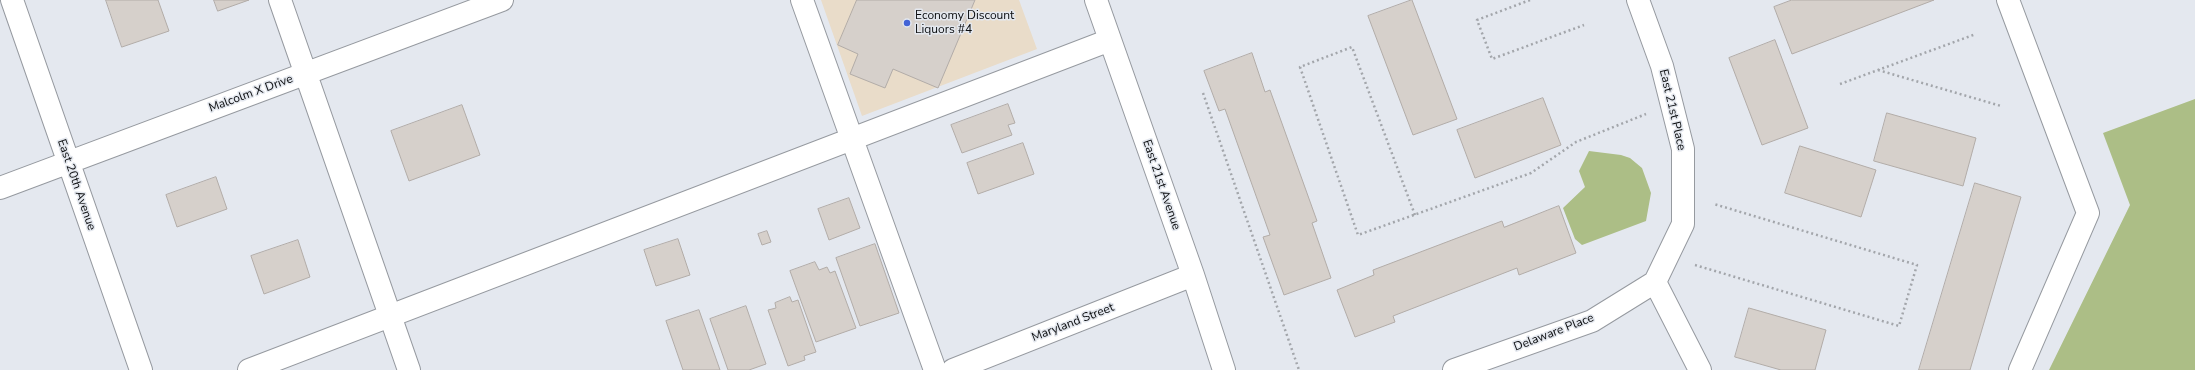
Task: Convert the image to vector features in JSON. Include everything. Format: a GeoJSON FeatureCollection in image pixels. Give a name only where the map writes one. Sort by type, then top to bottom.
{"type":"FeatureCollection","features":[{"type":"Feature","properties":{"kind":"street","name":"East 20th Avenue"},"geometry":{"type":"LineString","coordinates":[[12,0],[141,370]]}},
{"type":"Feature","properties":{"kind":"street"},"geometry":{"type":"LineString","coordinates":[[280,0],[409,370]]}},
{"type":"Feature","properties":{"kind":"street","name":"Malcolm X Drive"},"geometry":{"type":"LineString","coordinates":[[0,188],[502,0]]}},
{"type":"Feature","properties":{"kind":"street"},"geometry":{"type":"LineString","coordinates":[[802,0],[935,370]]}},
{"type":"Feature","properties":{"kind":"street","name":"East 21st Avenue"},"geometry":{"type":"LineString","coordinates":[[1096,0],[1193,275],[1224,370]]}},
{"type":"Feature","properties":{"kind":"street","name":"East 21st Place"},"geometry":{"type":"LineString","coordinates":[[1638,0],[1662,66],[1683,149],[1683,224],[1655,282]]}},
{"type":"Feature","properties":{"kind":"street"},"geometry":{"type":"LineString","coordinates":[[2008,0],[2088,213],[2020,370]]}},
{"type":"Feature","properties":{"kind":"street"},"geometry":{"type":"LineString","coordinates":[[249,370],[1110,40]]}},
{"type":"Feature","properties":{"kind":"street","name":"Maryland Street"},"geometry":{"type":"LineString","coordinates":[[953,370],[1193,275]]}},
{"type":"Feature","properties":{"kind":"street"},"geometry":{"type":"LineString","coordinates":[[1655,282],[1700,370]]}},
{"type":"Feature","properties":{"kind":"street","name":"Delaware Place"},"geometry":{"type":"LineString","coordinates":[[1454,370],[1592,321],[1655,282]]}},
{"type":"Feature","properties":{"kind":"path"},"geometry":{"type":"LineString","coordinates":[[1530,0],[1477,20],[1492,60],[1584,25]]}},
{"type":"Feature","properties":{"kind":"path"},"geometry":{"type":"LineString","coordinates":[[1840,84],[1976,34]]}},
{"type":"Feature","properties":{"kind":"path"},"geometry":{"type":"LineString","coordinates":[[1416,215],[1352,47],[1300,67],[1358,235],[1416,215],[1531,173],[1576,142],[1653,111]]}},
{"type":"Feature","properties":{"kind":"path"},"geometry":{"type":"LineString","coordinates":[[1878,70],[2001,106]]}},
{"type":"Feature","properties":{"kind":"path"},"geometry":{"type":"LineString","coordinates":[[1203,92],[1299,370]]}},
{"type":"Feature","properties":{"kind":"path"},"geometry":{"type":"LineString","coordinates":[[1695,265],[1899,326],[1917,265],[1714,204]]}},
{"type":"Feature","properties":{"kind":"shaded area"},"geometry":{"type":"Polygon","coordinates":[[[821,0],[1019,0],[1037,49],[862,116],[821,0]]]}},
{"type":"Feature","properties":{"kind":"green space"},"geometry":{"type":"Polygon","coordinates":[[[2195,99],[2195,370],[2049,370],[2130,205],[2103,133],[2195,99]]]}},
{"type":"Feature","properties":{"kind":"green space"},"geometry":{"type":"Polygon","coordinates":[[[1589,151],[1621,155],[1630,158],[1642,168],[1651,193],[1646,221],[1582,245],[1575,239],[1563,208],[1585,187],[1579,171],[1589,151]]]}},
{"type":"Feature","properties":{"kind":"building"},"geometry":{"type":"Polygon","coordinates":[[[106,0],[158,0],[169,31],[122,47],[106,0]]]}},
{"type":"Feature","properties":{"kind":"building"},"geometry":{"type":"Polygon","coordinates":[[[214,0],[249,0],[218,11],[214,0]]]}},
{"type":"Feature","properties":{"kind":"building","name":"Economy Discount Liquors #4"},"geometry":{"type":"Polygon","coordinates":[[[857,0],[975,0],[938,88],[893,69],[885,88],[850,74],[858,54],[838,45],[857,0]]]}},
{"type":"Feature","properties":{"kind":"building"},"geometry":{"type":"Polygon","coordinates":[[[1412,0],[1457,119],[1413,135],[1368,16],[1412,0]]]}},
{"type":"Feature","properties":{"kind":"building"},"geometry":{"type":"Polygon","coordinates":[[[1792,0],[1934,0],[1792,54],[1774,7],[1792,0]]]}},
{"type":"Feature","properties":{"kind":"building"},"geometry":{"type":"Polygon","coordinates":[[[1775,40],[1808,128],[1762,145],[1729,58],[1775,40]]]}},
{"type":"Feature","properties":{"kind":"building"},"geometry":{"type":"Polygon","coordinates":[[[1252,53],[1265,92],[1270,90],[1317,221],[1312,223],[1331,278],[1284,295],[1263,237],[1270,235],[1225,109],[1219,111],[1204,71],[1252,53]]]}},
{"type":"Feature","properties":{"kind":"building"},"geometry":{"type":"Polygon","coordinates":[[[1543,98],[1561,145],[1475,178],[1457,130],[1543,98]]]}},
{"type":"Feature","properties":{"kind":"building"},"geometry":{"type":"Polygon","coordinates":[[[1008,104],[1015,123],[1008,125],[1012,135],[962,153],[951,125],[1008,104]]]}},
{"type":"Feature","properties":{"kind":"building"},"geometry":{"type":"Polygon","coordinates":[[[462,105],[480,155],[409,181],[391,131],[462,105]]]}},
{"type":"Feature","properties":{"kind":"building"},"geometry":{"type":"Polygon","coordinates":[[[1887,113],[1976,138],[1963,186],[1874,161],[1887,113]]]}},
{"type":"Feature","properties":{"kind":"building"},"geometry":{"type":"Polygon","coordinates":[[[1023,143],[1034,174],[978,194],[967,163],[1023,143]]]}},
{"type":"Feature","properties":{"kind":"building"},"geometry":{"type":"Polygon","coordinates":[[[1800,146],[1876,170],[1861,217],[1785,193],[1800,146]]]}},
{"type":"Feature","properties":{"kind":"building"},"geometry":{"type":"Polygon","coordinates":[[[216,177],[227,209],[177,227],[166,195],[216,177]]]}},
{"type":"Feature","properties":{"kind":"building"},"geometry":{"type":"Polygon","coordinates":[[[1975,183],[2021,197],[1970,370],[1919,370],[1975,183]]]}},
{"type":"Feature","properties":{"kind":"building"},"geometry":{"type":"Polygon","coordinates":[[[849,198],[860,228],[829,240],[818,209],[849,198]]]}},
{"type":"Feature","properties":{"kind":"building"},"geometry":{"type":"Polygon","coordinates":[[[1559,206],[1576,253],[1519,275],[1517,268],[1393,316],[1395,322],[1355,337],[1337,290],[1374,275],[1373,270],[1502,221],[1504,227],[1559,206]]]}},
{"type":"Feature","properties":{"kind":"building"},"geometry":{"type":"Polygon","coordinates":[[[767,231],[771,242],[762,245],[758,234],[767,231]]]}},
{"type":"Feature","properties":{"kind":"building"},"geometry":{"type":"Polygon","coordinates":[[[678,239],[690,275],[656,286],[644,250],[678,239]]]}},
{"type":"Feature","properties":{"kind":"building"},"geometry":{"type":"Polygon","coordinates":[[[298,240],[310,277],[264,294],[251,256],[298,240]]]}},
{"type":"Feature","properties":{"kind":"building"},"geometry":{"type":"Polygon","coordinates":[[[875,244],[899,313],[860,326],[836,258],[875,244]]]}},
{"type":"Feature","properties":{"kind":"building"},"geometry":{"type":"Polygon","coordinates":[[[815,262],[819,270],[827,267],[830,273],[835,271],[856,328],[816,342],[790,271],[815,262]]]}},
{"type":"Feature","properties":{"kind":"building"},"geometry":{"type":"Polygon","coordinates":[[[790,297],[792,302],[798,300],[816,352],[804,356],[805,360],[788,366],[768,310],[776,308],[775,303],[790,297]]]}},
{"type":"Feature","properties":{"kind":"building"},"geometry":{"type":"Polygon","coordinates":[[[746,306],[766,364],[749,370],[728,370],[710,319],[746,306]]]}},
{"type":"Feature","properties":{"kind":"building"},"geometry":{"type":"Polygon","coordinates":[[[1749,308],[1826,330],[1815,370],[1781,370],[1735,357],[1749,308]]]}},
{"type":"Feature","properties":{"kind":"building"},"geometry":{"type":"Polygon","coordinates":[[[699,310],[720,370],[683,370],[666,321],[699,310]]]}},
{"type":"Feature","properties":{"kind":"place","name":"Economy Discount Liquors #4"},"geometry":{"type":"Point","coordinates":[907,23]}}]}
